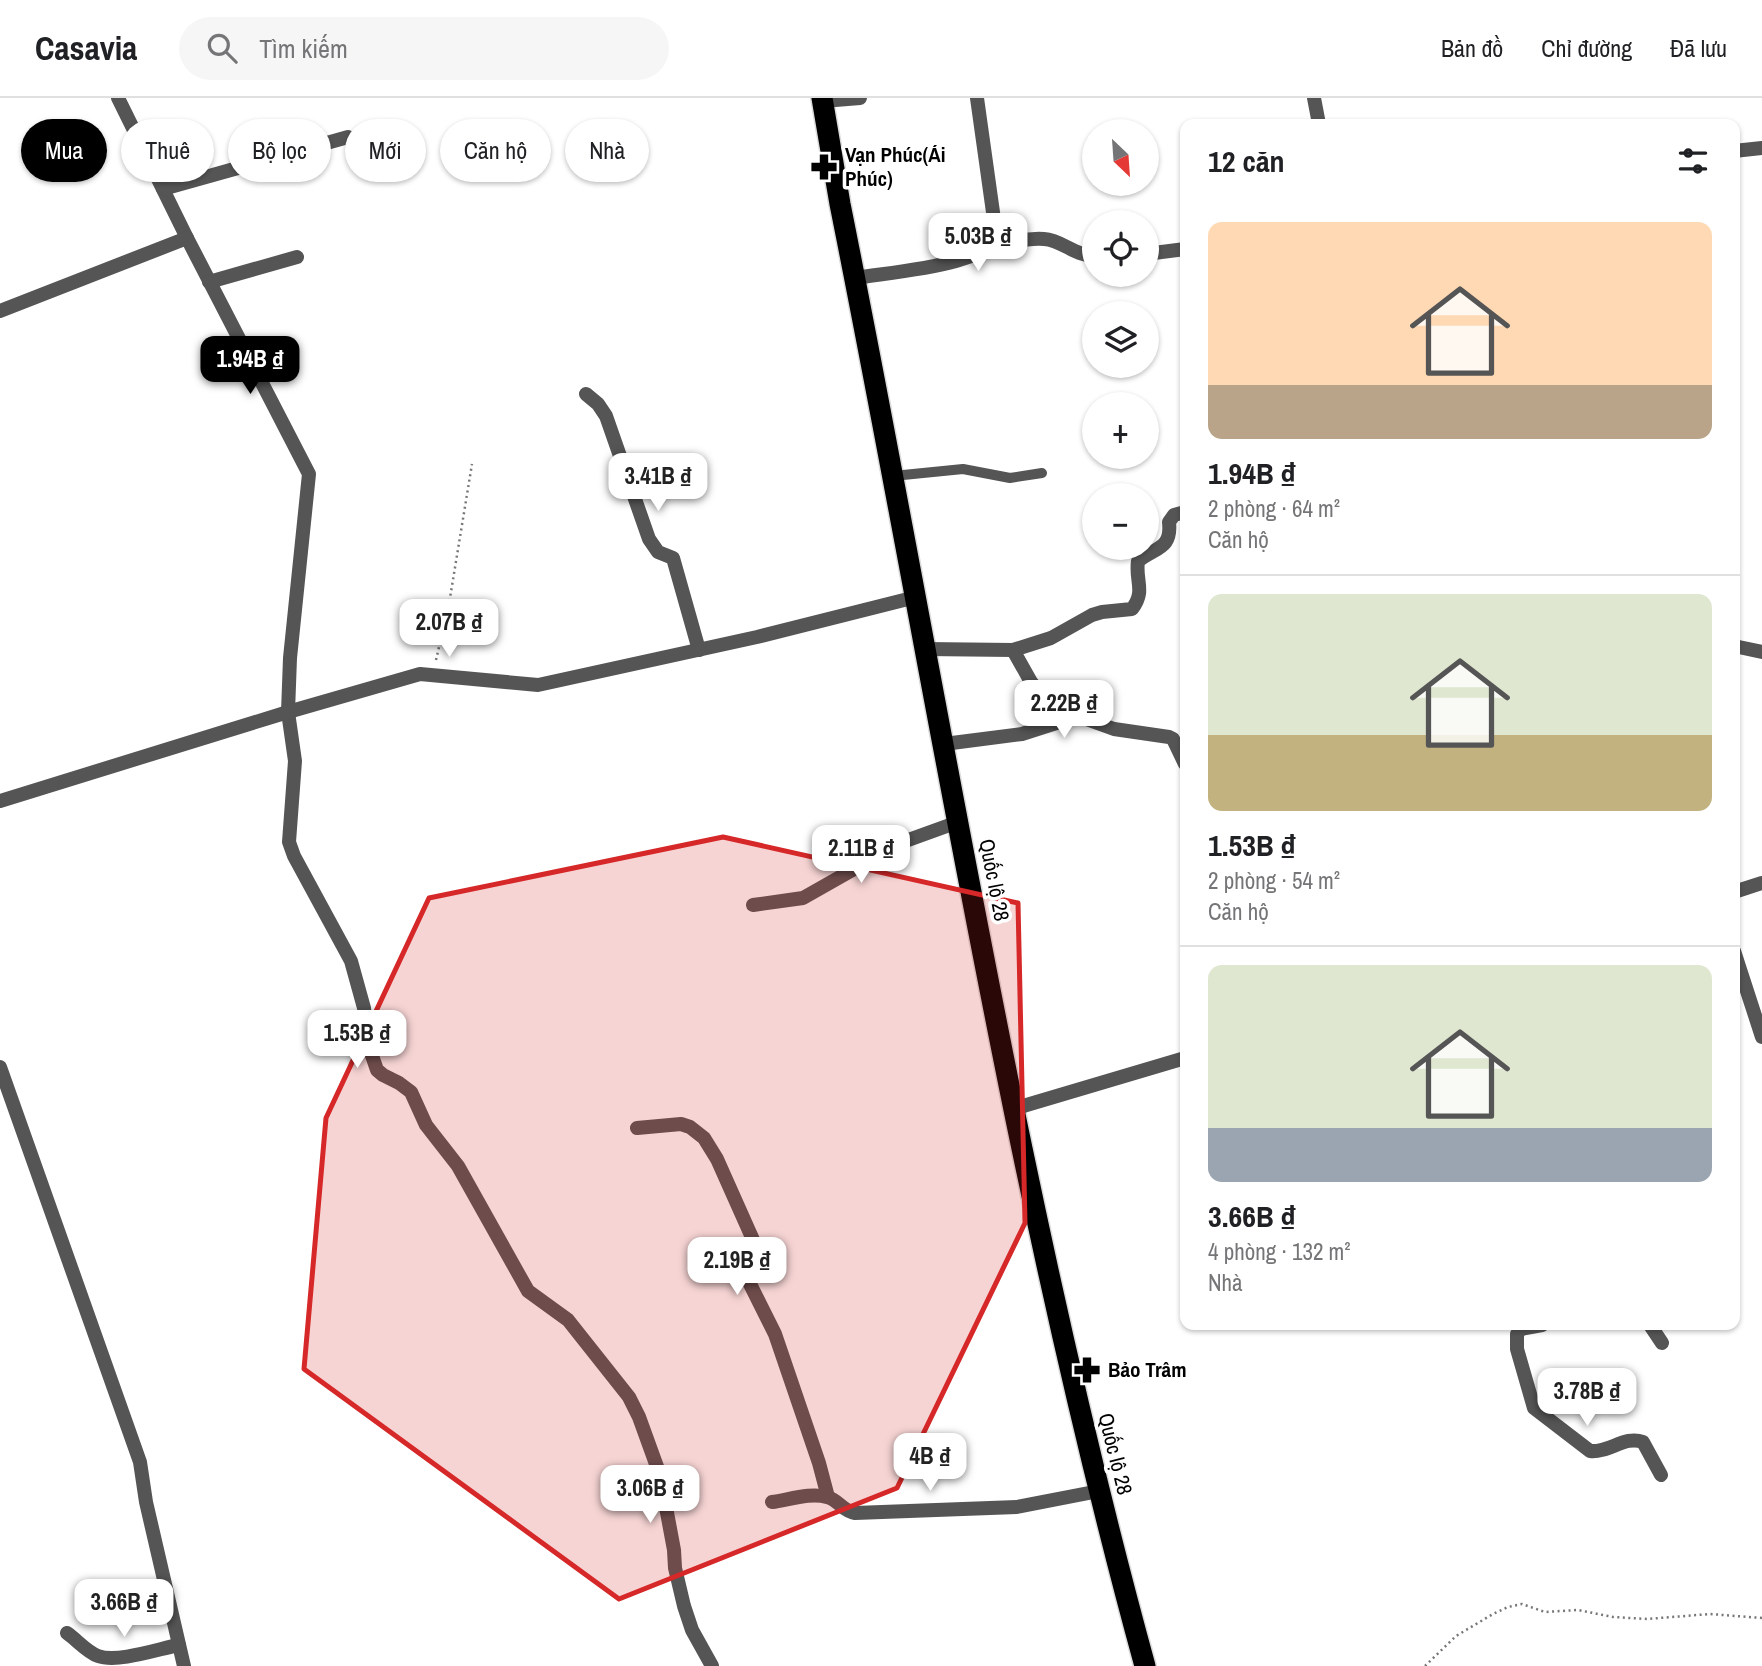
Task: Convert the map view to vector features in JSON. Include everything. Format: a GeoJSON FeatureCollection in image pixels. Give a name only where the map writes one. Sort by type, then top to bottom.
{"type":"FeatureCollection","features":[{"type":"Feature","properties":{"kind":"highway","name":"Quốc lộ 28"},"geometry":{"type":"LineString","coordinates":[[822,99],[1013,1110],[1099,1491],[1145,1666]]}},
{"type":"Feature","properties":{"kind":"street"},"geometry":{"type":"LineString","coordinates":[[118,98],[209,282],[309,474],[290,658],[288,712],[295,761],[289,842],[302,873],[351,961],[364,1008],[372,1059],[383,1075],[411,1092],[426,1125],[458,1166],[528,1291],[568,1320],[628,1396],[660,1475],[681,1596],[692,1630],[712,1666]]}},
{"type":"Feature","properties":{"kind":"street"},"geometry":{"type":"LineString","coordinates":[[822,99],[860,98]]}},
{"type":"Feature","properties":{"kind":"street"},"geometry":{"type":"LineString","coordinates":[[977,98],[998,248]]}},
{"type":"Feature","properties":{"kind":"street"},"geometry":{"type":"LineString","coordinates":[[1314,98],[1318,119]]}},
{"type":"Feature","properties":{"kind":"street"},"geometry":{"type":"LineString","coordinates":[[163,189],[345,138]]}},
{"type":"Feature","properties":{"kind":"street"},"geometry":{"type":"LineString","coordinates":[[1740,150],[1762,148]]}},
{"type":"Feature","properties":{"kind":"street"},"geometry":{"type":"LineString","coordinates":[[0,311],[187,238]]}},
{"type":"Feature","properties":{"kind":"street"},"geometry":{"type":"LineString","coordinates":[[855,278],[941,265],[1017,242],[1047,239],[1082,255]]}},
{"type":"Feature","properties":{"kind":"street"},"geometry":{"type":"LineString","coordinates":[[1159,252],[1180,250]]}},
{"type":"Feature","properties":{"kind":"street"},"geometry":{"type":"LineString","coordinates":[[209,282],[298,257]]}},
{"type":"Feature","properties":{"kind":"street"},"geometry":{"type":"LineString","coordinates":[[586,394],[598,404],[606,416],[654,548],[673,558],[699,650]]}},
{"type":"Feature","properties":{"kind":"street"},"geometry":{"type":"LineString","coordinates":[[925,649],[1013,650],[1051,638],[1092,615],[1132,609],[1141,592],[1136,575],[1138,561],[1150,551],[1164,546],[1170,535],[1169,522],[1174,515],[1180,513]]}},
{"type":"Feature","properties":{"kind":"street"},"geometry":{"type":"LineString","coordinates":[[0,800],[420,674],[538,685],[699,650],[916,597]]}},
{"type":"Feature","properties":{"kind":"street"},"geometry":{"type":"LineString","coordinates":[[1740,647],[1762,652]]}},
{"type":"Feature","properties":{"kind":"street"},"geometry":{"type":"LineString","coordinates":[[1013,650],[1031,682],[1046,700],[1078,716],[1114,729],[1169,737],[1180,752]]}},
{"type":"Feature","properties":{"kind":"street"},"geometry":{"type":"LineString","coordinates":[[944,744],[1022,734],[1078,716]]}},
{"type":"Feature","properties":{"kind":"street"},"geometry":{"type":"LineString","coordinates":[[753,905],[803,898],[900,844],[958,822]]}},
{"type":"Feature","properties":{"kind":"street"},"geometry":{"type":"LineString","coordinates":[[1740,890],[1762,883]]}},
{"type":"Feature","properties":{"kind":"street"},"geometry":{"type":"LineString","coordinates":[[1740,969],[1762,1037]]}},
{"type":"Feature","properties":{"kind":"street"},"geometry":{"type":"LineString","coordinates":[[1013,1110],[1180,1060]]}},
{"type":"Feature","properties":{"kind":"street"},"geometry":{"type":"LineString","coordinates":[[0,1067],[140,1462],[146,1502],[184,1666]]}},
{"type":"Feature","properties":{"kind":"street"},"geometry":{"type":"LineString","coordinates":[[637,1128],[681,1124],[690,1127],[704,1138],[717,1159],[754,1241],[754,1249],[744,1260],[746,1276],[775,1334],[828,1497]]}},
{"type":"Feature","properties":{"kind":"street"},"geometry":{"type":"LineString","coordinates":[[1520,1330],[1516,1340],[1534,1408],[1590,1451],[1606,1450],[1632,1439],[1643,1442],[1661,1475]]}},
{"type":"Feature","properties":{"kind":"street"},"geometry":{"type":"LineString","coordinates":[[1653,1330],[1662,1343]]}},
{"type":"Feature","properties":{"kind":"street"},"geometry":{"type":"LineString","coordinates":[[772,1502],[817,1495],[828,1497],[847,1512],[855,1513],[1017,1507],[1099,1491]]}},
{"type":"Feature","properties":{"kind":"street"},"geometry":{"type":"LineString","coordinates":[[67,1633],[91,1652],[106,1657],[118,1658],[179,1644]]}},
{"type":"Feature","properties":{"kind":"lane"},"geometry":{"type":"LineString","coordinates":[[893,476],[963,469],[1010,478],[1042,473]]}},
{"type":"Feature","properties":{"kind":"path"},"geometry":{"type":"LineString","coordinates":[[432,675],[449,604],[472,464]]}},
{"type":"Feature","properties":{"kind":"path"},"geometry":{"type":"LineString","coordinates":[[1425,1666],[1456,1636],[1493,1614],[1522,1604],[1545,1612],[1578,1610],[1613,1617],[1647,1619],[1710,1614],[1762,1618]]}},
{"type":"Feature","properties":{"kind":"highlighted area"},"geometry":{"type":"Polygon","coordinates":[[[723,837],[1018,903],[1025,1223],[897,1488],[619,1599],[304,1369],[326,1118],[429,898],[723,837]]]}},
{"type":"Feature","properties":{"kind":"place","name":"Vạn Phúc(Ái Phúc)"},"geometry":{"type":"Point","coordinates":[824,167]}},
{"type":"Feature","properties":{"kind":"place","name":"Bảo Trâm"},"geometry":{"type":"Point","coordinates":[1087,1370]}}]}
